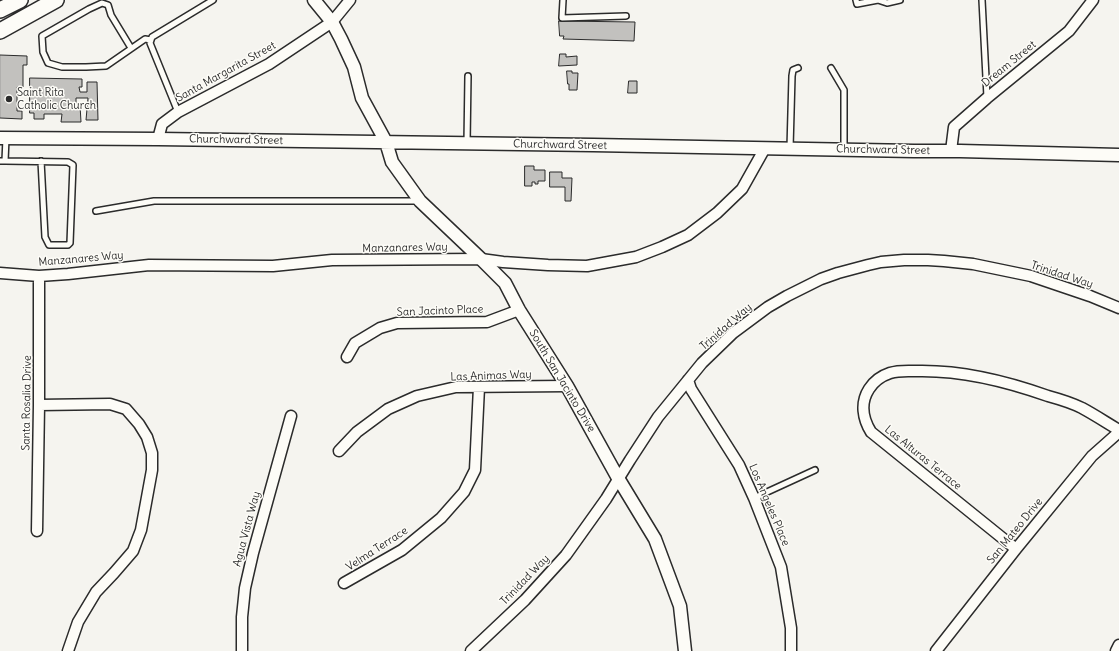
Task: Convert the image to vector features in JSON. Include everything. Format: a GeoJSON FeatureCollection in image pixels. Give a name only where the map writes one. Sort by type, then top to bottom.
{"type":"FeatureCollection","features":[{"type":"Feature","properties":{"kind":"main road"},"geometry":{"type":"LineString","coordinates":[[0,10],[20,0]]}},
{"type":"Feature","properties":{"kind":"main road"},"geometry":{"type":"LineString","coordinates":[[0,31],[56,0]]}},
{"type":"Feature","properties":{"kind":"street","name":"South San Jacinto Drive"},"geometry":{"type":"LineString","coordinates":[[314,0],[332,22],[341,38],[354,67],[362,98],[386,142],[392,162],[420,201],[505,283],[519,310],[567,386],[618,478],[655,539],[680,606],[685,651]]}},
{"type":"Feature","properties":{"kind":"street","name":"Santa Margarita Street"},"geometry":{"type":"LineString","coordinates":[[158,138],[162,124],[178,112],[269,64],[332,22],[350,0]]}},
{"type":"Feature","properties":{"kind":"street","name":"Dream Street"},"geometry":{"type":"LineString","coordinates":[[951,151],[954,127],[1069,31],[1093,0]]}},
{"type":"Feature","properties":{"kind":"street","name":"Churchward Street"},"geometry":{"type":"LineString","coordinates":[[3,138],[158,138],[1119,155]]}},
{"type":"Feature","properties":{"kind":"street","name":"Manzanares Way"},"geometry":{"type":"LineString","coordinates":[[0,273],[40,276],[149,265],[273,266],[332,260],[481,259],[548,265],[587,266],[636,257],[688,235],[717,213],[742,189],[765,148]]}},
{"type":"Feature","properties":{"kind":"street","name":"Trinidad Way"},"geometry":{"type":"LineString","coordinates":[[471,651],[524,600],[566,555],[606,499],[658,417],[702,363],[750,319],[787,296],[838,273],[881,262],[928,260],[973,264],[1031,276],[1054,283],[1119,308]]}},
{"type":"Feature","properties":{"kind":"street","name":"Santa Rosalia Drive"},"geometry":{"type":"LineString","coordinates":[[37,531],[40,405],[40,276]]}},
{"type":"Feature","properties":{"kind":"street","name":"San Jacinto Place"},"geometry":{"type":"LineString","coordinates":[[347,357],[355,343],[380,328],[397,323],[487,322],[519,310]]}},
{"type":"Feature","properties":{"kind":"street","name":"Las Alturas Terrace"},"geometry":{"type":"LineString","coordinates":[[1016,549],[871,432],[867,426],[863,412],[865,397],[872,384],[882,376],[901,371],[927,370],[976,376],[1028,389],[1056,398],[1082,408],[1119,431]]}},
{"type":"Feature","properties":{"kind":"street","name":"Los Angeles Place"},"geometry":{"type":"LineString","coordinates":[[688,380],[692,389],[739,465],[782,567],[791,628],[791,651]]}},
{"type":"Feature","properties":{"kind":"street","name":"Las Animas Way"},"geometry":{"type":"LineString","coordinates":[[339,451],[357,432],[388,409],[417,396],[456,387],[567,386]]}},
{"type":"Feature","properties":{"kind":"street","name":"Velma Terrace"},"geometry":{"type":"LineString","coordinates":[[344,583],[402,550],[441,518],[464,492],[475,470],[479,387]]}},
{"type":"Feature","properties":{"kind":"street"},"geometry":{"type":"LineString","coordinates":[[40,405],[110,404],[126,409],[147,437],[152,452],[152,470],[141,530],[133,551],[96,592],[78,622],[68,651]]}},
{"type":"Feature","properties":{"kind":"street","name":"Agua Vista Way"},"geometry":{"type":"LineString","coordinates":[[242,651],[242,617],[245,588],[253,553],[291,416]]}},
{"type":"Feature","properties":{"kind":"street","name":"San Mateo Drive"},"geometry":{"type":"LineString","coordinates":[[936,651],[1016,549],[1092,456],[1119,431]]}},
{"type":"Feature","properties":{"kind":"street"},"geometry":{"type":"LineString","coordinates":[[1116,651],[1119,645]]}},
{"type":"Feature","properties":{"kind":"lane"},"geometry":{"type":"LineString","coordinates":[[178,112],[150,43],[152,37],[213,0]]}},
{"type":"Feature","properties":{"kind":"lane"},"geometry":{"type":"LineString","coordinates":[[563,0],[562,18],[626,16]]}},
{"type":"Feature","properties":{"kind":"lane"},"geometry":{"type":"LineString","coordinates":[[856,0],[857,4],[878,0],[887,3],[900,0]]}},
{"type":"Feature","properties":{"kind":"lane"},"geometry":{"type":"LineString","coordinates":[[982,0],[987,98]]}},
{"type":"Feature","properties":{"kind":"lane"},"geometry":{"type":"LineString","coordinates":[[132,48],[111,15],[108,5],[102,3],[42,36],[43,52],[48,63],[62,67],[86,68],[106,66],[132,48],[144,39],[151,40]]}},
{"type":"Feature","properties":{"kind":"lane"},"geometry":{"type":"LineString","coordinates":[[790,149],[792,76],[793,70],[798,68]]}},
{"type":"Feature","properties":{"kind":"lane"},"geometry":{"type":"LineString","coordinates":[[831,68],[844,90],[844,150]]}},
{"type":"Feature","properties":{"kind":"lane"},"geometry":{"type":"LineString","coordinates":[[467,143],[468,76]]}},
{"type":"Feature","properties":{"kind":"lane"},"geometry":{"type":"LineString","coordinates":[[3,138],[2,161],[41,161],[68,162],[73,165],[70,243],[68,245],[49,244],[45,237],[41,161]]}},
{"type":"Feature","properties":{"kind":"lane"},"geometry":{"type":"LineString","coordinates":[[96,211],[154,201],[420,201]]}},
{"type":"Feature","properties":{"kind":"lane"},"geometry":{"type":"LineString","coordinates":[[754,498],[815,470]]}},
{"type":"Feature","properties":{"kind":"building"},"geometry":{"type":"Polygon","coordinates":[[[559,21],[635,22],[634,41],[563,39],[564,36],[560,36],[559,21]]]}},
{"type":"Feature","properties":{"kind":"building"},"geometry":{"type":"Polygon","coordinates":[[[560,54],[566,54],[566,57],[577,56],[577,65],[559,66],[560,54]]]}},
{"type":"Feature","properties":{"kind":"building","name":"Saint Rita Catholic Church"},"geometry":{"type":"Polygon","coordinates":[[[0,55],[27,56],[27,65],[23,65],[23,87],[17,87],[17,111],[22,111],[22,119],[0,118],[0,55]]]}},
{"type":"Feature","properties":{"kind":"building"},"geometry":{"type":"Polygon","coordinates":[[[567,71],[578,73],[577,90],[569,90],[567,71]]]}},
{"type":"Feature","properties":{"kind":"building"},"geometry":{"type":"Polygon","coordinates":[[[30,78],[82,79],[82,87],[79,87],[80,92],[87,92],[87,82],[97,82],[98,120],[86,120],[88,98],[76,98],[76,105],[80,105],[81,122],[61,122],[62,114],[44,114],[44,119],[34,119],[34,113],[30,113],[30,78]]]}},
{"type":"Feature","properties":{"kind":"building"},"geometry":{"type":"Polygon","coordinates":[[[629,81],[637,81],[637,93],[628,93],[629,81]]]}},
{"type":"Feature","properties":{"kind":"building"},"geometry":{"type":"Polygon","coordinates":[[[525,166],[534,166],[534,170],[545,170],[545,181],[538,181],[538,184],[532,182],[532,186],[525,186],[525,166]]]}},
{"type":"Feature","properties":{"kind":"building"},"geometry":{"type":"Polygon","coordinates":[[[550,172],[562,172],[562,178],[572,178],[571,201],[565,201],[565,187],[550,187],[550,172]]]}},
{"type":"Feature","properties":{"kind":"place","name":"Saint Rita Catholic Church"},"geometry":{"type":"Point","coordinates":[9,99]}}]}
